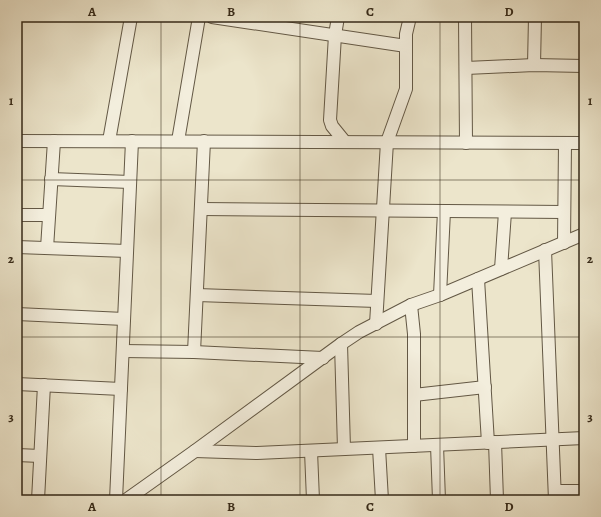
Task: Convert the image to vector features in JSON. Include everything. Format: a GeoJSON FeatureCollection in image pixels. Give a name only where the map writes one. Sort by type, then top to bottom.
{"type":"FeatureCollection","features":[{"type":"Feature","properties":{"kind":"street"},"geometry":{"type":"LineString","coordinates":[[109,141],[130,17]]}},
{"type":"Feature","properties":{"kind":"street"},"geometry":{"type":"LineString","coordinates":[[178,141],[199,17]]}},
{"type":"Feature","properties":{"kind":"street"},"geometry":{"type":"LineString","coordinates":[[212,17],[406,46]]}},
{"type":"Feature","properties":{"kind":"street"},"geometry":{"type":"LineString","coordinates":[[338,17],[335,35],[330,120],[332,126],[345,142]]}},
{"type":"Feature","properties":{"kind":"street"},"geometry":{"type":"LineString","coordinates":[[376,324],[376,301],[387,142],[406,89],[406,34],[410,17]]}},
{"type":"Feature","properties":{"kind":"street"},"geometry":{"type":"LineString","coordinates":[[465,17],[466,143]]}},
{"type":"Feature","properties":{"kind":"street"},"geometry":{"type":"LineString","coordinates":[[534,17],[534,65]]}},
{"type":"Feature","properties":{"kind":"street"},"geometry":{"type":"LineString","coordinates":[[466,68],[534,65],[584,66]]}},
{"type":"Feature","properties":{"kind":"street"},"geometry":{"type":"LineString","coordinates":[[17,141],[584,143]]}},
{"type":"Feature","properties":{"kind":"street"},"geometry":{"type":"LineString","coordinates":[[47,248],[54,141]]}},
{"type":"Feature","properties":{"kind":"street"},"geometry":{"type":"LineString","coordinates":[[116,500],[132,141]]}},
{"type":"Feature","properties":{"kind":"street"},"geometry":{"type":"LineString","coordinates":[[194,352],[204,141]]}},
{"type":"Feature","properties":{"kind":"street"},"geometry":{"type":"LineString","coordinates":[[564,243],[565,143]]}},
{"type":"Feature","properties":{"kind":"street"},"geometry":{"type":"LineString","coordinates":[[51,179],[130,182]]}},
{"type":"Feature","properties":{"kind":"street"},"geometry":{"type":"LineString","coordinates":[[201,209],[564,212]]}},
{"type":"Feature","properties":{"kind":"street"},"geometry":{"type":"LineString","coordinates":[[440,295],[444,211]]}},
{"type":"Feature","properties":{"kind":"street"},"geometry":{"type":"LineString","coordinates":[[501,269],[505,212]]}},
{"type":"Feature","properties":{"kind":"street"},"geometry":{"type":"LineString","coordinates":[[17,215],[49,215]]}},
{"type":"Feature","properties":{"kind":"street"},"geometry":{"type":"LineString","coordinates":[[131,499],[340,344],[359,332],[411,306],[584,234]]}},
{"type":"Feature","properties":{"kind":"street"},"geometry":{"type":"LineString","coordinates":[[17,247],[127,251]]}},
{"type":"Feature","properties":{"kind":"street"},"geometry":{"type":"LineString","coordinates":[[546,250],[555,496],[584,491]]}},
{"type":"Feature","properties":{"kind":"street"},"geometry":{"type":"LineString","coordinates":[[478,279],[485,387],[497,500]]}},
{"type":"Feature","properties":{"kind":"street"},"geometry":{"type":"LineString","coordinates":[[197,295],[376,301]]}},
{"type":"Feature","properties":{"kind":"street"},"geometry":{"type":"LineString","coordinates":[[411,306],[414,334],[414,446]]}},
{"type":"Feature","properties":{"kind":"street"},"geometry":{"type":"LineString","coordinates":[[17,314],[124,319]]}},
{"type":"Feature","properties":{"kind":"street"},"geometry":{"type":"LineString","coordinates":[[340,344],[344,449]]}},
{"type":"Feature","properties":{"kind":"street"},"geometry":{"type":"LineString","coordinates":[[123,351],[194,352],[323,358]]}},
{"type":"Feature","properties":{"kind":"street"},"geometry":{"type":"LineString","coordinates":[[17,384],[121,389]]}},
{"type":"Feature","properties":{"kind":"street"},"geometry":{"type":"LineString","coordinates":[[38,500],[44,386]]}},
{"type":"Feature","properties":{"kind":"street"},"geometry":{"type":"LineString","coordinates":[[414,395],[485,387]]}},
{"type":"Feature","properties":{"kind":"street"},"geometry":{"type":"LineString","coordinates":[[195,451],[257,453],[584,438]]}},
{"type":"Feature","properties":{"kind":"street"},"geometry":{"type":"LineString","coordinates":[[437,445],[439,500]]}},
{"type":"Feature","properties":{"kind":"street"},"geometry":{"type":"LineString","coordinates":[[379,448],[382,500]]}},
{"type":"Feature","properties":{"kind":"street"},"geometry":{"type":"LineString","coordinates":[[311,451],[312,500]]}},
{"type":"Feature","properties":{"kind":"street"},"geometry":{"type":"LineString","coordinates":[[17,455],[40,456]]}}]}
